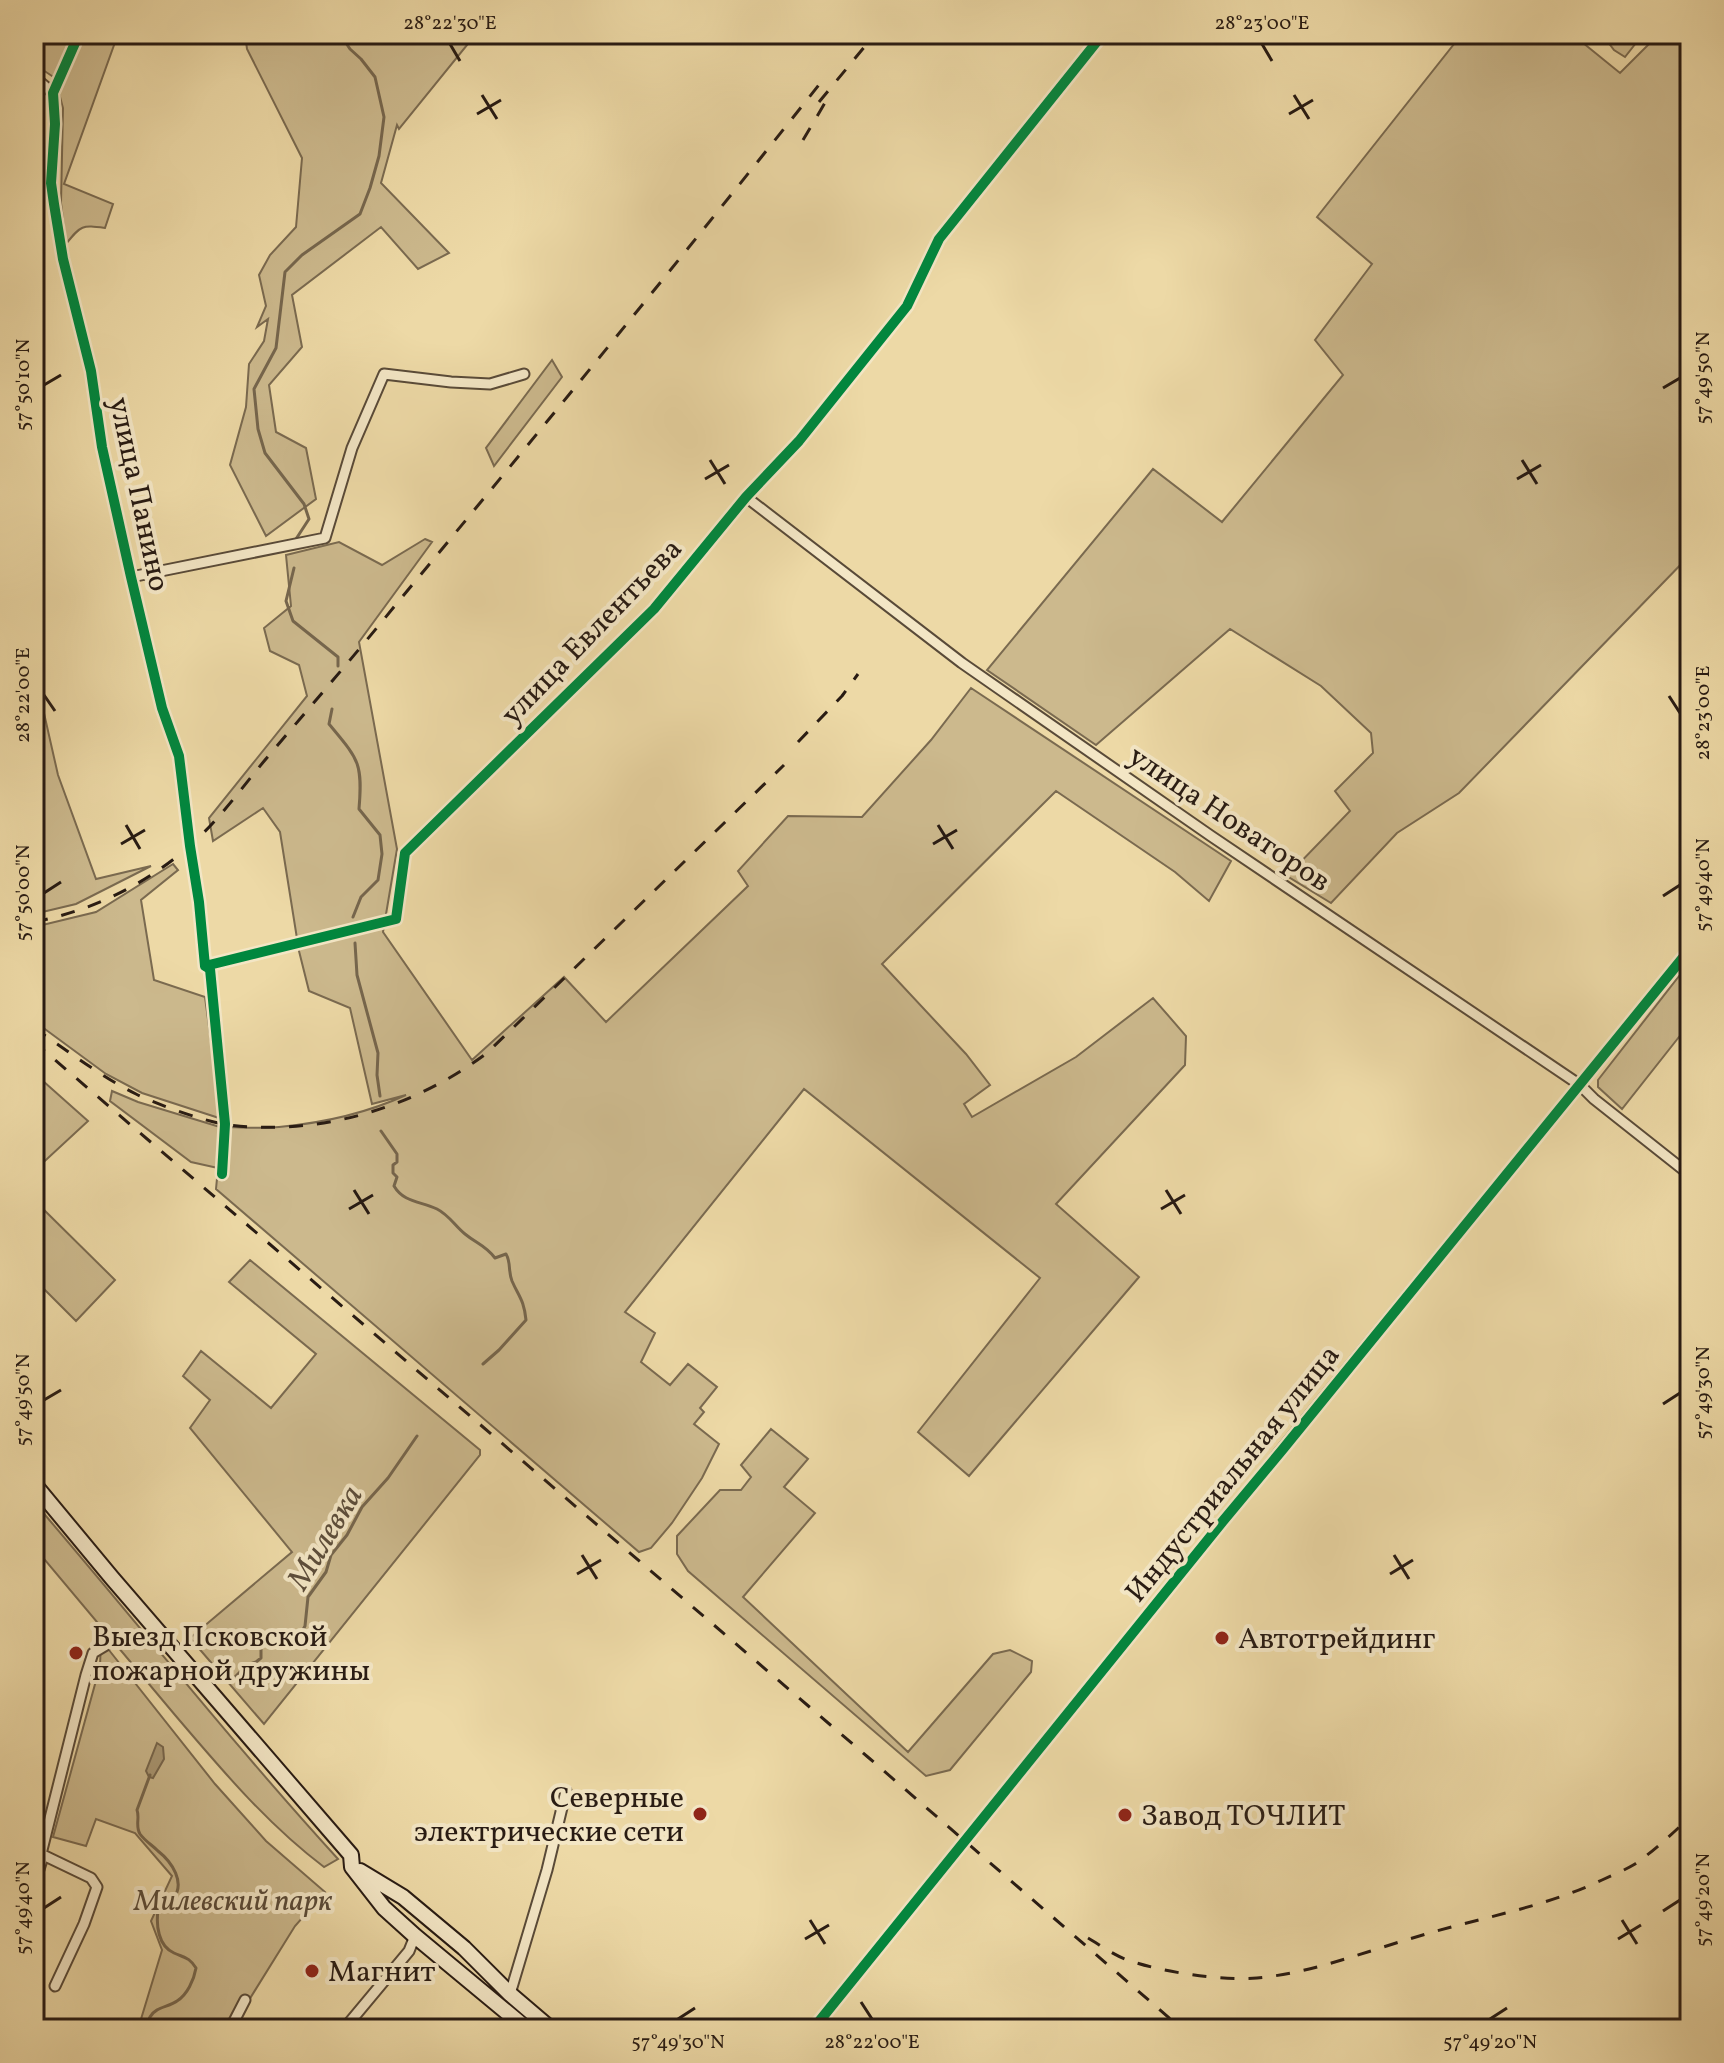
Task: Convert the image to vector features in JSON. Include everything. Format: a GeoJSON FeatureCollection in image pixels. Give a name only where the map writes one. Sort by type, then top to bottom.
{"type":"FeatureCollection","features":[{"type":"Feature","properties":{"kind":"main road"},"geometry":{"type":"LineString","coordinates":[[34,1484],[351,1855],[352,1867],[384,1908],[527,2029]]}},
{"type":"Feature","properties":{"kind":"main road"},"geometry":{"type":"LineString","coordinates":[[352,1867],[403,1897],[464,1948],[551,2029]]}},
{"type":"Feature","properties":{"kind":"main road"},"geometry":{"type":"LineString","coordinates":[[384,1908],[397,1896],[403,1897]]}},
{"type":"Feature","properties":{"kind":"street","name":"улица Панино"},"geometry":{"type":"LineString","coordinates":[[79,34],[53,93],[55,124],[51,183],[63,259],[91,371],[102,447],[131,577],[162,708],[179,756],[205,966],[210,969],[225,1124],[222,1174]]}},
{"type":"Feature","properties":{"kind":"street","name":"улица Евлентьева"},"geometry":{"type":"LineString","coordinates":[[205,966],[396,919],[405,853],[654,609],[746,497],[799,441],[907,306],[939,239],[1103,34]]}},
{"type":"Feature","properties":{"kind":"street"},"geometry":{"type":"LineString","coordinates":[[34,77],[53,93]]}},
{"type":"Feature","properties":{"kind":"street"},"geometry":{"type":"LineString","coordinates":[[131,577],[325,538],[352,448],[384,374],[490,384],[524,374]]}},
{"type":"Feature","properties":{"kind":"street","name":"улица Новаторов"},"geometry":{"type":"LineString","coordinates":[[746,497],[962,663],[1211,836],[1580,1085],[1690,1175]]}},
{"type":"Feature","properties":{"kind":"street","name":"Индустриальная улица"},"geometry":{"type":"LineString","coordinates":[[813,2029],[1690,949]]}},
{"type":"Feature","properties":{"kind":"street"},"geometry":{"type":"LineString","coordinates":[[34,1885],[86,1675],[93,1653],[108,1644]]}},
{"type":"Feature","properties":{"kind":"street"},"geometry":{"type":"LineString","coordinates":[[510,1994],[547,1870],[566,1791]]}},
{"type":"Feature","properties":{"kind":"street"},"geometry":{"type":"LineString","coordinates":[[41,1854],[91,1878],[97,1887],[84,1924],[55,1986]]}},
{"type":"Feature","properties":{"kind":"street"},"geometry":{"type":"LineString","coordinates":[[344,2029],[409,1951],[415,1936]]}},
{"type":"Feature","properties":{"kind":"street"},"geometry":{"type":"LineString","coordinates":[[230,2029],[245,2000]]}},
{"type":"Feature","properties":{"kind":"green space"},"geometry":{"type":"Polygon","coordinates":[[[49,34],[118,34],[64,184],[113,204],[105,228],[82,228],[66,244],[61,203],[63,108],[55,78],[34,64],[49,34]]]}},
{"type":"Feature","properties":{"kind":"green space"},"geometry":{"type":"Polygon","coordinates":[[[245,34],[476,34],[399,129],[397,125],[381,183],[449,253],[418,269],[381,227],[292,295],[302,347],[269,385],[276,432],[306,448],[316,499],[266,536],[230,465],[246,407],[249,364],[264,341],[268,319],[257,327],[266,306],[259,275],[270,255],[296,227],[302,158],[247,49],[245,34]]]}},
{"type":"Feature","properties":{"kind":"green space"},"geometry":{"type":"Polygon","coordinates":[[[1462,34],[1572,34],[1620,73],[1659,34],[1690,34],[1690,555],[1459,793],[1397,833],[1331,903],[1287,876],[1350,811],[1335,791],[1373,753],[1371,733],[1321,686],[1230,629],[1096,745],[987,670],[1153,469],[1222,522],[1343,375],[1315,340],[1372,264],[1317,217],[1462,34]]]}},
{"type":"Feature","properties":{"kind":"green space"},"geometry":{"type":"Polygon","coordinates":[[[1615,34],[1643,34],[1625,57],[1608,42],[1615,34]]]}},
{"type":"Feature","properties":{"kind":"green space"},"geometry":{"type":"Polygon","coordinates":[[[552,360],[562,377],[494,466],[486,448],[552,360]]]}},
{"type":"Feature","properties":{"kind":"green space"},"geometry":{"type":"Polygon","coordinates":[[[425,539],[432,542],[359,642],[397,849],[383,932],[472,1060],[564,977],[606,1022],[748,886],[738,871],[788,816],[862,817],[931,740],[971,688],[1231,861],[1209,901],[1175,872],[1056,791],[882,964],[966,1054],[990,1085],[964,1104],[972,1117],[1076,1057],[1153,998],[1186,1036],[1185,1065],[1056,1204],[1139,1277],[969,1476],[918,1432],[1040,1278],[804,1089],[625,1312],[655,1333],[641,1362],[670,1385],[688,1364],[717,1387],[700,1408],[704,1412],[694,1424],[719,1444],[702,1478],[672,1523],[651,1548],[639,1552],[216,1189],[218,1168],[191,1162],[110,1101],[112,1091],[220,1127],[219,1160],[222,1127],[272,1128],[312,1123],[360,1112],[406,1095],[372,1104],[350,1008],[309,991],[299,951],[280,832],[263,808],[213,841],[209,818],[307,696],[299,665],[270,651],[264,628],[291,606],[286,555],[339,542],[382,565],[425,539]]]}},
{"type":"Feature","properties":{"kind":"green space"},"geometry":{"type":"Polygon","coordinates":[[[34,669],[58,775],[96,879],[151,866],[76,904],[34,914],[34,669]]]}},
{"type":"Feature","properties":{"kind":"green space"},"geometry":{"type":"Polygon","coordinates":[[[173,864],[178,870],[141,900],[154,980],[205,997],[219,1118],[142,1093],[106,1074],[34,1021],[34,927],[96,912],[173,864]]]}},
{"type":"Feature","properties":{"kind":"green space"},"geometry":{"type":"Polygon","coordinates":[[[1690,962],[1690,1023],[1622,1109],[1598,1087],[1598,1080],[1690,962]]]}},
{"type":"Feature","properties":{"kind":"green space"},"geometry":{"type":"Polygon","coordinates":[[[34,1073],[88,1121],[34,1171],[34,1073]]]}},
{"type":"Feature","properties":{"kind":"green space"},"geometry":{"type":"Polygon","coordinates":[[[34,1200],[115,1280],[76,1321],[34,1279],[34,1200]]]}},
{"type":"Feature","properties":{"kind":"green space"},"geometry":{"type":"Polygon","coordinates":[[[250,1260],[480,1450],[480,1455],[264,1724],[190,1638],[292,1552],[190,1428],[210,1400],[183,1376],[201,1351],[271,1408],[316,1354],[229,1282],[250,1260]]]}},
{"type":"Feature","properties":{"kind":"green space"},"geometry":{"type":"Polygon","coordinates":[[[771,1429],[808,1459],[784,1487],[815,1513],[743,1597],[908,1752],[993,1654],[1010,1650],[1032,1661],[1031,1672],[950,1770],[926,1776],[688,1571],[677,1554],[677,1536],[720,1490],[741,1490],[751,1477],[741,1465],[771,1429]]]}},
{"type":"Feature","properties":{"kind":"green space"},"geometry":{"type":"Polygon","coordinates":[[[34,1502],[338,1859],[324,1867],[283,1833],[175,1715],[34,1547],[34,1502]]]}},
{"type":"Feature","properties":{"kind":"green space","name":"Милевский парк"},"geometry":{"type":"Polygon","coordinates":[[[101,1640],[215,1784],[266,1841],[325,1892],[295,1926],[231,2029],[138,2029],[162,1950],[151,1921],[172,1876],[135,1833],[96,1819],[86,1846],[53,1837],[100,1666],[101,1640]]]}},
{"type":"Feature","properties":{"kind":"shaded area"},"geometry":{"type":"Polygon","coordinates":[[[157,1743],[163,1747],[164,1759],[153,1778],[146,1771],[157,1743]]]}},
{"type":"Feature","properties":{"kind":"waterway","name":"Милевка"},"geometry":{"type":"LineString","coordinates":[[296,539],[309,519],[304,504],[265,453],[258,429],[254,389],[276,348],[285,272],[302,255],[360,214],[379,156],[384,117],[375,77],[340,34]]}},
{"type":"Feature","properties":{"kind":"waterway","name":"Милевка"},"geometry":{"type":"LineString","coordinates":[[294,568],[286,601],[293,621],[338,657],[338,666]]}},
{"type":"Feature","properties":{"kind":"waterway","name":"Милевка"},"geometry":{"type":"LineString","coordinates":[[332,709],[329,724],[356,762],[360,781],[359,809],[380,835],[382,854],[378,880],[361,897],[353,917]]}},
{"type":"Feature","properties":{"kind":"waterway","name":"Милевка"},"geometry":{"type":"LineString","coordinates":[[355,943],[357,975],[378,1053],[380,1096]]}},
{"type":"Feature","properties":{"kind":"waterway","name":"Милевка"},"geometry":{"type":"LineString","coordinates":[[381,1131],[397,1154],[393,1173],[397,1177],[394,1186],[398,1192],[441,1211],[495,1258],[506,1254],[508,1257],[511,1277],[523,1303],[526,1320],[483,1364]]}},
{"type":"Feature","properties":{"kind":"waterway","name":"Милевка"},"geometry":{"type":"LineString","coordinates":[[234,1678],[247,1665],[261,1658],[261,1648],[268,1643],[292,1644],[299,1637],[305,1626],[308,1597],[326,1572],[331,1555],[347,1535],[362,1507],[388,1478],[417,1436]]}},
{"type":"Feature","properties":{"kind":"waterway","name":"Милевка"},"geometry":{"type":"LineString","coordinates":[[146,2029],[152,2014],[184,1995],[196,1968],[189,1960],[169,1950],[159,1934],[158,1910],[173,1899],[178,1880],[172,1867],[139,1831],[137,1810],[150,1775]]}},
{"type":"Feature","properties":{"kind":"railway"},"geometry":{"type":"LineString","coordinates":[[819,102],[875,34]]}},
{"type":"Feature","properties":{"kind":"railway"},"geometry":{"type":"LineString","coordinates":[[34,922],[95,904],[133,886],[185,850],[207,829],[505,473],[822,81]]}},
{"type":"Feature","properties":{"kind":"railway"},"geometry":{"type":"LineString","coordinates":[[803,140],[829,96]]}},
{"type":"Feature","properties":{"kind":"railway"},"geometry":{"type":"LineString","coordinates":[[798,742],[842,696],[858,674]]}},
{"type":"Feature","properties":{"kind":"railway"},"geometry":{"type":"LineString","coordinates":[[34,1028],[136,1094],[219,1123],[297,1126],[331,1122],[397,1103],[429,1089],[487,1053],[784,765]]}},
{"type":"Feature","properties":{"kind":"railway"},"geometry":{"type":"LineString","coordinates":[[34,1042],[1182,2029]]}},
{"type":"Feature","properties":{"kind":"railway"},"geometry":{"type":"LineString","coordinates":[[1088,1938],[1125,1959],[1190,1974],[1242,1979],[1298,1972],[1580,1890],[1635,1864],[1690,1817]]}},
{"type":"Feature","properties":{"kind":"cycle path"},"geometry":{"type":"LineString","coordinates":[[79,34],[53,93],[55,124],[51,183],[63,259],[91,371],[102,447],[131,577],[162,708],[179,756],[205,966],[210,969],[225,1124],[222,1174]]}},
{"type":"Feature","properties":{"kind":"cycle path"},"geometry":{"type":"LineString","coordinates":[[205,966],[396,919],[405,853],[654,609],[746,497],[799,441],[907,306],[939,239],[1103,34]]}},
{"type":"Feature","properties":{"kind":"cycle path"},"geometry":{"type":"LineString","coordinates":[[813,2029],[1690,949]]}},
{"type":"Feature","properties":{"kind":"place","name":"Автотрейдинг"},"geometry":{"type":"Point","coordinates":[1222,1638]}},
{"type":"Feature","properties":{"kind":"place","name":"Выезд Псковской пожарной дружины"},"geometry":{"type":"Point","coordinates":[76,1653]}},
{"type":"Feature","properties":{"kind":"place","name":"Северные электрические сети"},"geometry":{"type":"Point","coordinates":[700,1814]}},
{"type":"Feature","properties":{"kind":"place","name":"Завод ТОЧЛИТ"},"geometry":{"type":"Point","coordinates":[1125,1815]}},
{"type":"Feature","properties":{"kind":"place","name":"Магнит"},"geometry":{"type":"Point","coordinates":[312,1971]}}]}
